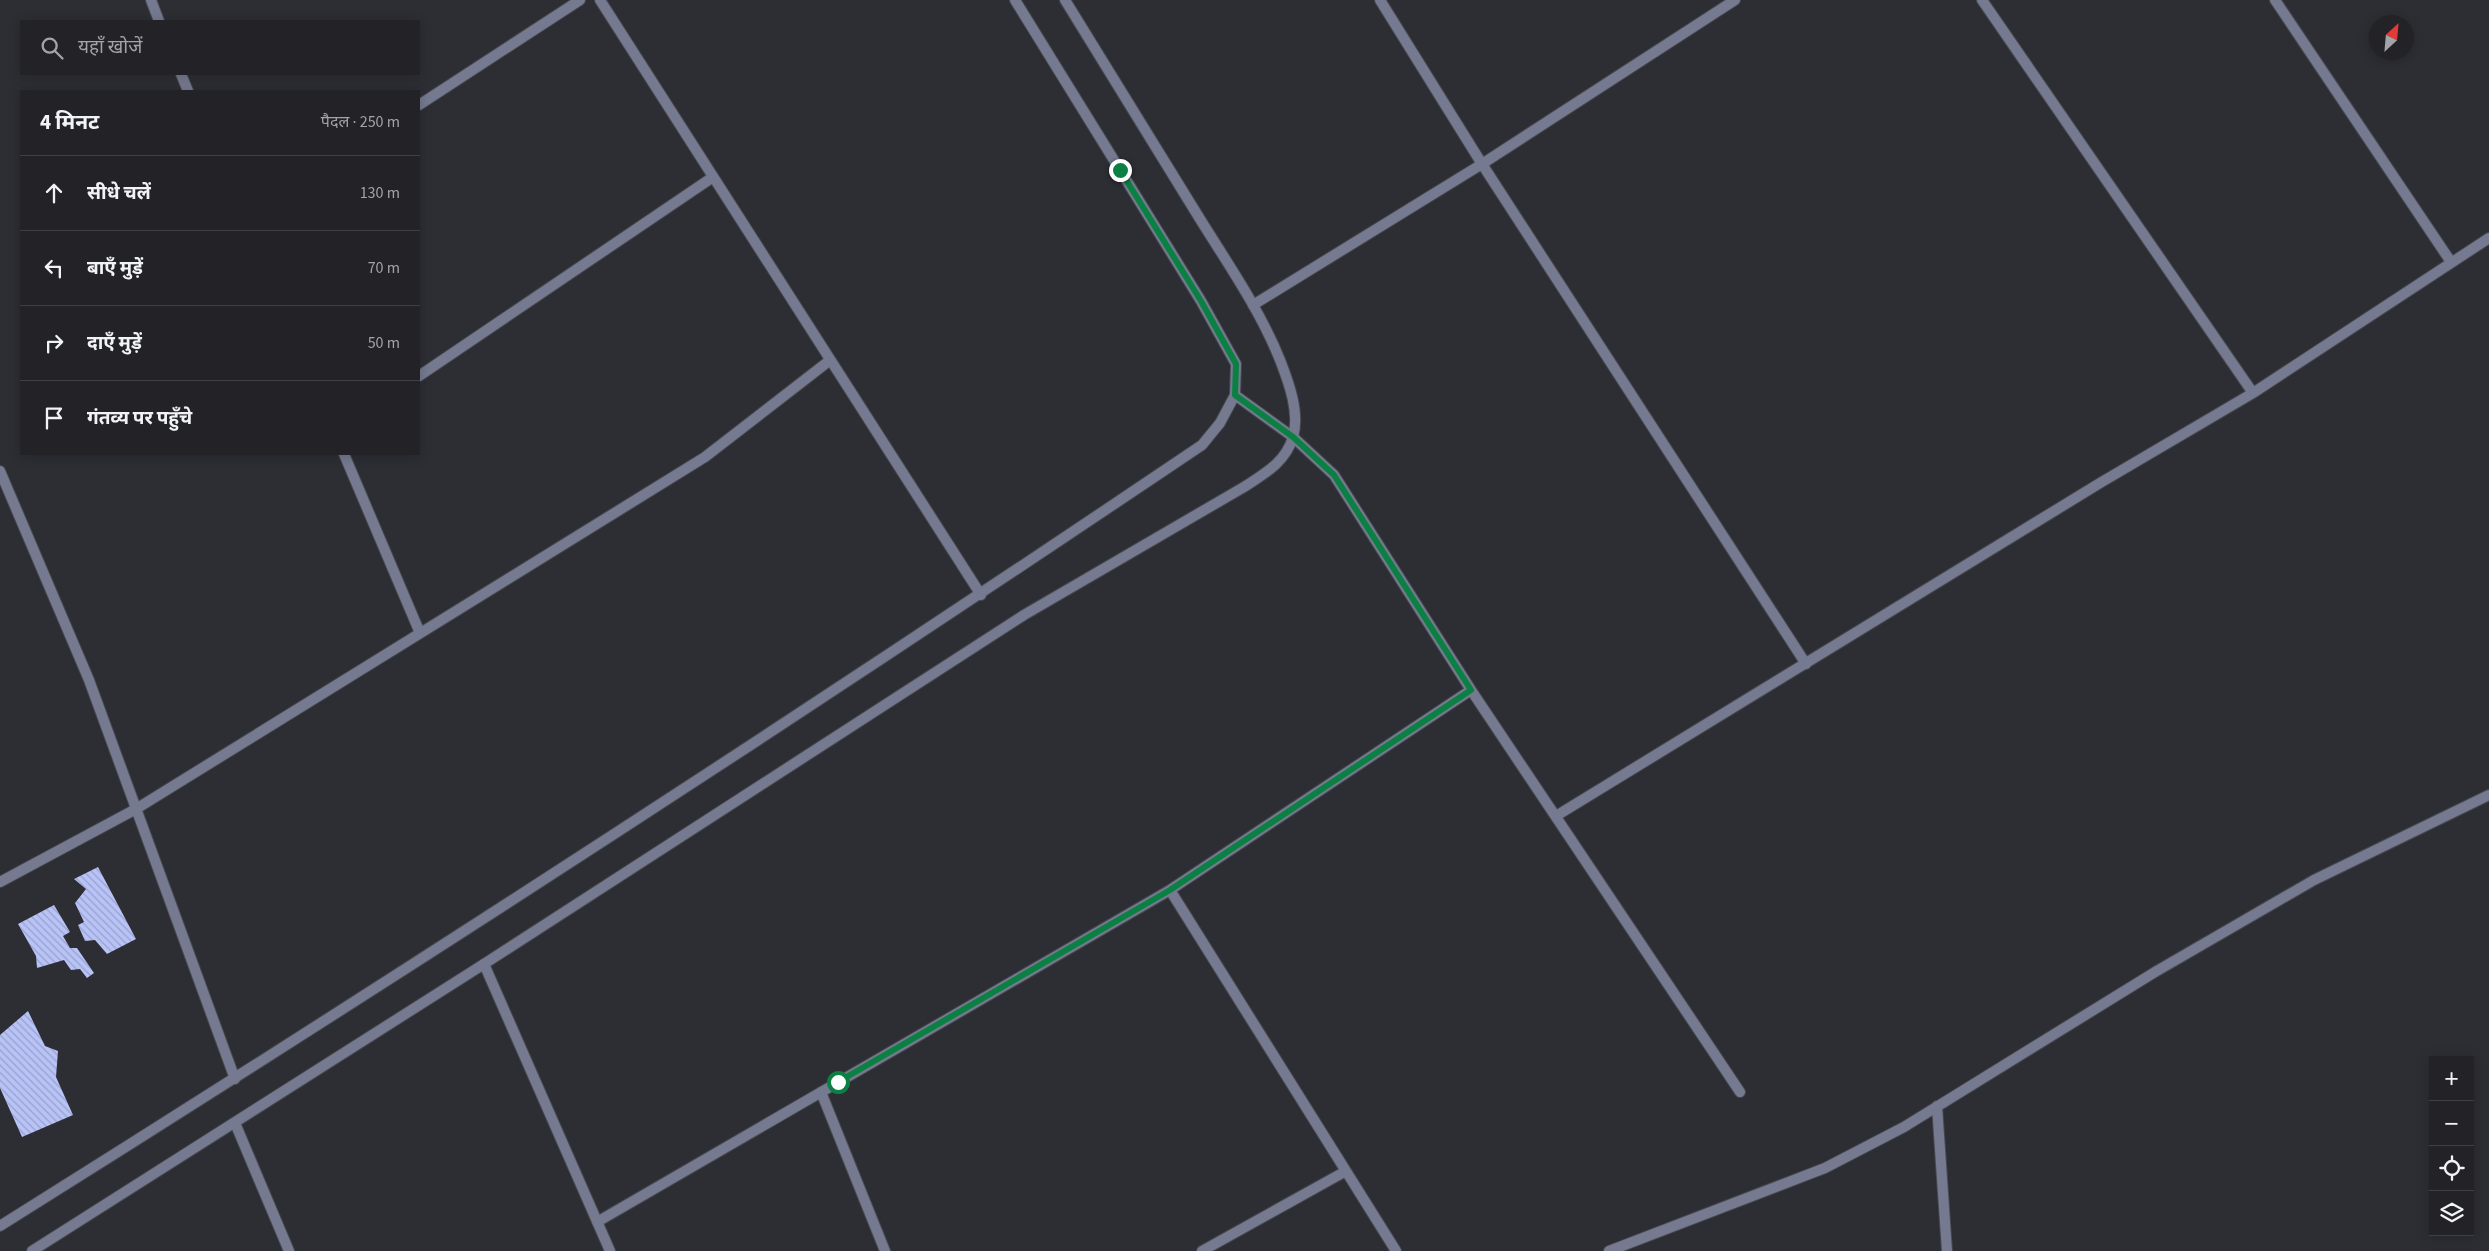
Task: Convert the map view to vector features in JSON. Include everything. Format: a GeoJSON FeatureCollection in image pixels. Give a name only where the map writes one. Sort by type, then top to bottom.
{"type":"FeatureCollection","features":[{"type":"Feature","properties":{"kind":"street"},"geometry":{"type":"LineString","coordinates":[[420,104],[580,0]]}},
{"type":"Feature","properties":{"kind":"street"},"geometry":{"type":"LineString","coordinates":[[600,0],[980,595]]}},
{"type":"Feature","properties":{"kind":"street"},"geometry":{"type":"LineString","coordinates":[[0,1226],[235,1079],[980,595],[1202,445],[1220,423],[1235,395],[1236,364],[1201,301],[1016,0]]}},
{"type":"Feature","properties":{"kind":"street"},"geometry":{"type":"LineString","coordinates":[[32,1251],[484,964],[1024,615],[1244,487],[1273,468],[1285,454],[1293,437],[1295,415],[1292,394],[1280,359],[1253,305],[1065,0]]}},
{"type":"Feature","properties":{"kind":"street"},"geometry":{"type":"LineString","coordinates":[[1380,0],[1482,164],[1806,664]]}},
{"type":"Feature","properties":{"kind":"street"},"geometry":{"type":"LineString","coordinates":[[1253,305],[1482,164],[1735,0]]}},
{"type":"Feature","properties":{"kind":"street"},"geometry":{"type":"LineString","coordinates":[[1982,0],[2252,393]]}},
{"type":"Feature","properties":{"kind":"street"},"geometry":{"type":"LineString","coordinates":[[2275,0],[2451,262]]}},
{"type":"Feature","properties":{"kind":"street"},"geometry":{"type":"LineString","coordinates":[[154,1],[159,20]]}},
{"type":"Feature","properties":{"kind":"street"},"geometry":{"type":"LineString","coordinates":[[181,75],[188,90]]}},
{"type":"Feature","properties":{"kind":"street"},"geometry":{"type":"LineString","coordinates":[[420,375],[713,177]]}},
{"type":"Feature","properties":{"kind":"street"},"geometry":{"type":"LineString","coordinates":[[1556,816],[2252,393],[2489,238]]}},
{"type":"Feature","properties":{"kind":"street"},"geometry":{"type":"LineString","coordinates":[[0,882],[136,809],[705,457],[829,361]]}},
{"type":"Feature","properties":{"kind":"street"},"geometry":{"type":"LineString","coordinates":[[1235,395],[1293,437],[1334,475],[1471,690],[1740,1092]]}},
{"type":"Feature","properties":{"kind":"street"},"geometry":{"type":"LineString","coordinates":[[344,455],[420,633]]}},
{"type":"Feature","properties":{"kind":"street"},"geometry":{"type":"LineString","coordinates":[[0,471],[89,680],[235,1079]]}},
{"type":"Feature","properties":{"kind":"street"},"geometry":{"type":"LineString","coordinates":[[597,1222],[1170,890],[1471,690]]}},
{"type":"Feature","properties":{"kind":"street"},"geometry":{"type":"LineString","coordinates":[[1609,1251],[1825,1168],[1904,1127],[2155,972],[2314,880],[2489,795]]}},
{"type":"Feature","properties":{"kind":"street"},"geometry":{"type":"LineString","coordinates":[[1170,890],[1396,1251]]}},
{"type":"Feature","properties":{"kind":"street"},"geometry":{"type":"LineString","coordinates":[[484,964],[610,1251]]}},
{"type":"Feature","properties":{"kind":"street"},"geometry":{"type":"LineString","coordinates":[[821,1092],[885,1251]]}},
{"type":"Feature","properties":{"kind":"street"},"geometry":{"type":"LineString","coordinates":[[1938,1106],[1947,1251]]}},
{"type":"Feature","properties":{"kind":"street"},"geometry":{"type":"LineString","coordinates":[[235,1123],[289,1251]]}},
{"type":"Feature","properties":{"kind":"street"},"geometry":{"type":"LineString","coordinates":[[1202,1251],[1346,1171]]}},
{"type":"Feature","properties":{"kind":"building"},"geometry":{"type":"Polygon","coordinates":[[[98,867],[136,939],[107,954],[95,940],[85,941],[78,925],[84,922],[75,903],[86,889],[74,879],[98,867]]]}},
{"type":"Feature","properties":{"kind":"building"},"geometry":{"type":"Polygon","coordinates":[[[54,905],[70,932],[63,936],[70,948],[77,948],[94,973],[87,978],[80,969],[71,970],[64,960],[37,968],[36,956],[18,924],[54,905]]]}},
{"type":"Feature","properties":{"kind":"building"},"geometry":{"type":"Polygon","coordinates":[[[28,1011],[45,1046],[58,1051],[56,1077],[73,1115],[22,1137],[0,1088],[0,1035],[28,1011]]]}},
{"type":"Feature","properties":{"kind":"route"},"geometry":{"type":"LineString","coordinates":[[838,1082],[1170,890],[1471,690],[1334,475],[1293,437],[1235,395],[1236,364],[1201,301],[1120,170]]}}]}
